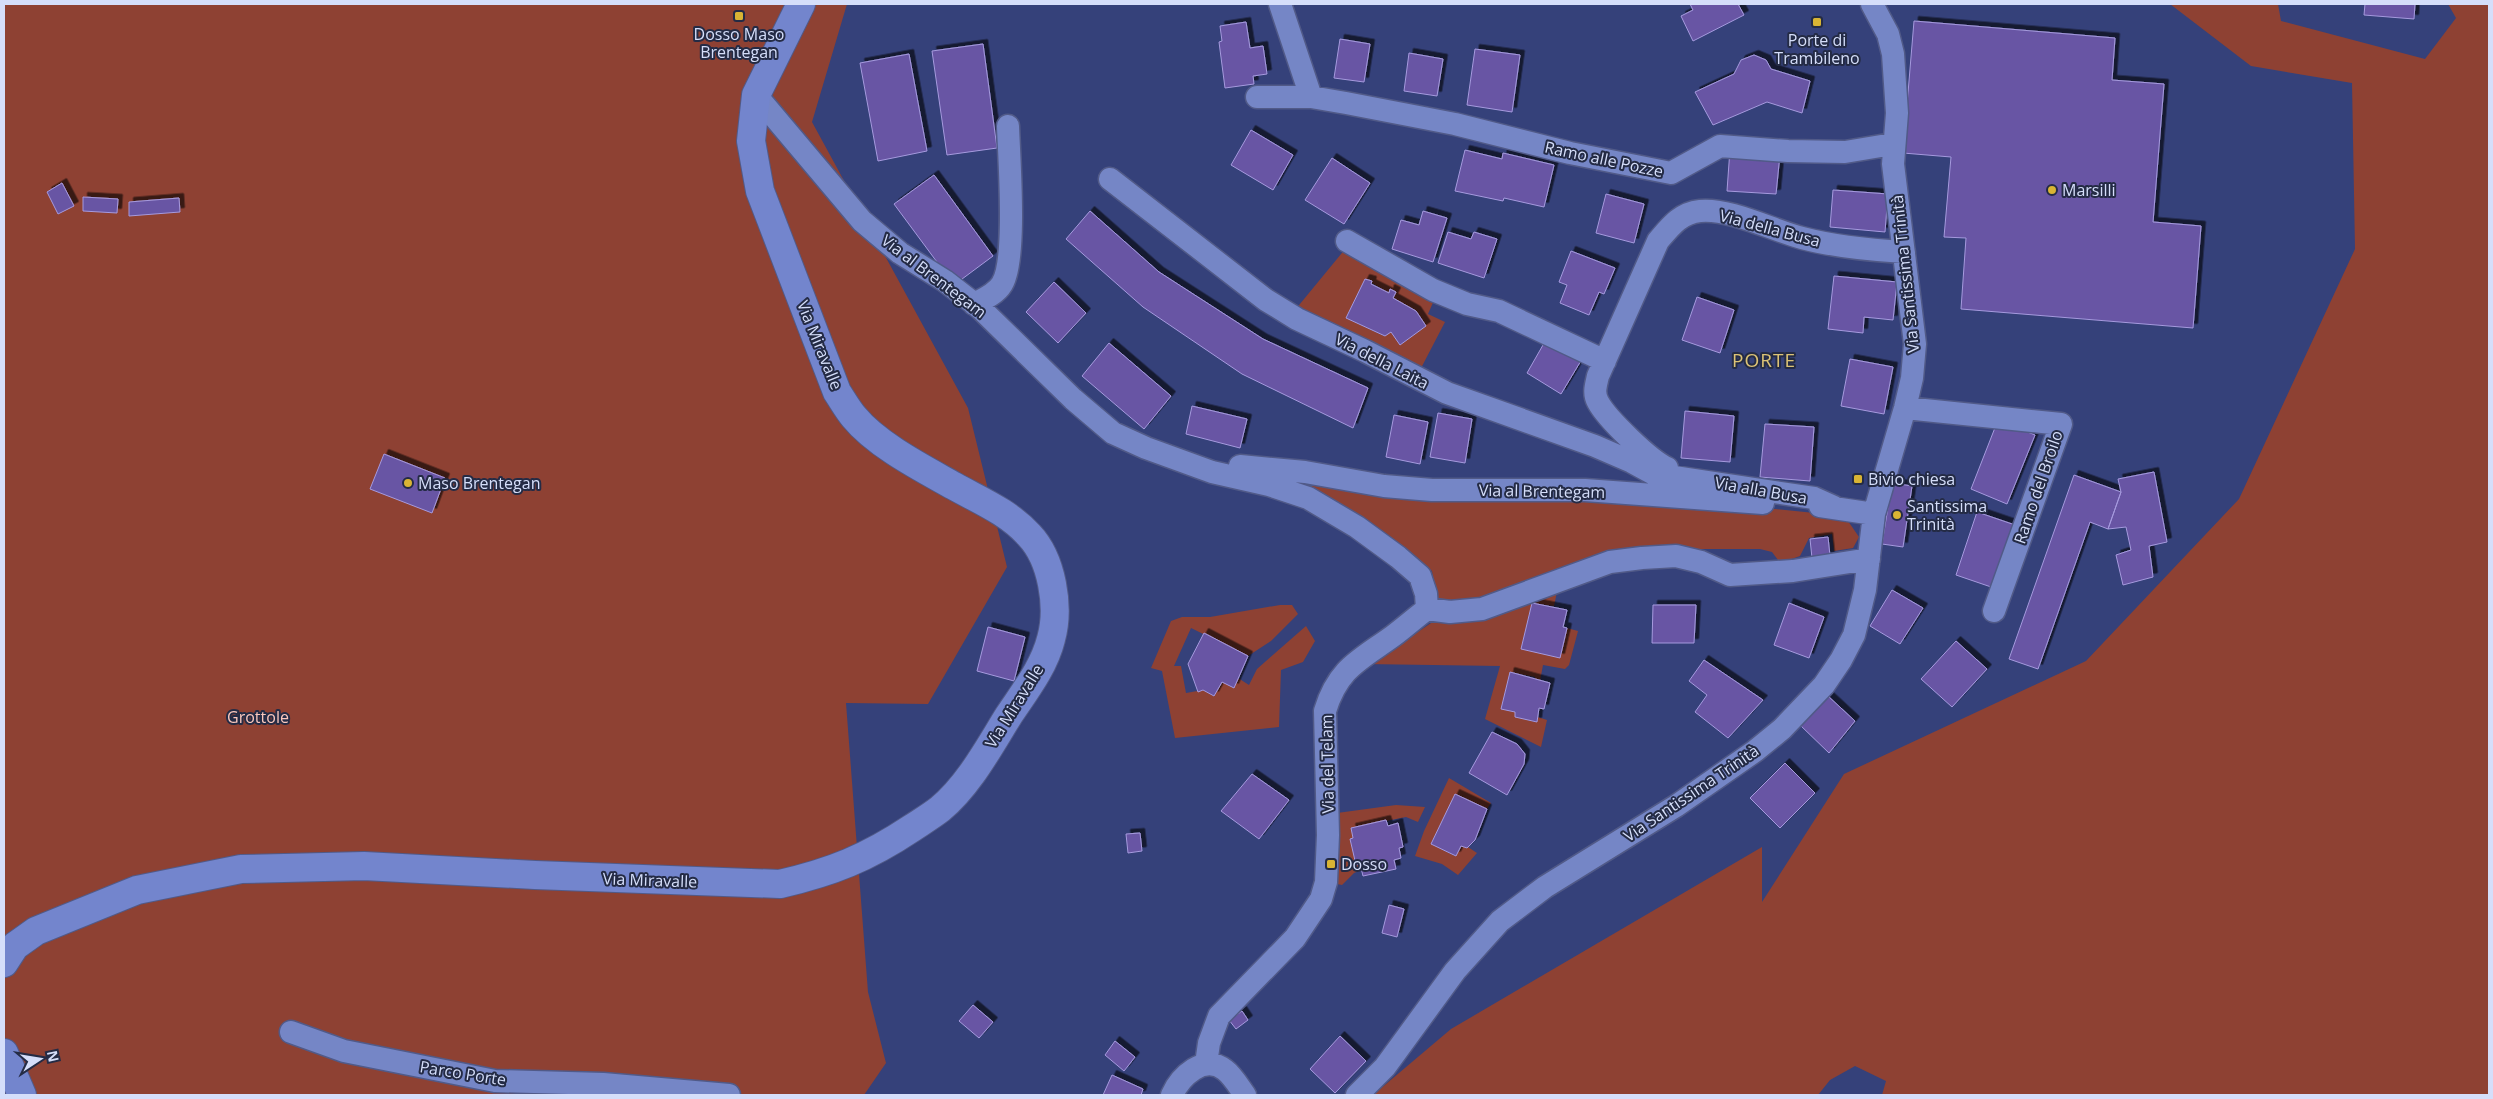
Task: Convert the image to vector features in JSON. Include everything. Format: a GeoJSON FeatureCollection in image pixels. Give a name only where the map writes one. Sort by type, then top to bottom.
{"type":"FeatureCollection","features":[{"type":"Feature","properties":{"kind":"street","name":"Via Miravalle"},"geometry":{"type":"LineString","coordinates":[[4,963],[15,946],[36,931],[137,890],[241,869],[364,866],[535,875],[780,884],[837,869],[877,850],[940,809],[967,780],[1039,668],[1052,638],[1054,610],[1051,583],[1046,566],[1030,536],[1003,511],[953,485],[881,442],[855,418],[837,392],[760,191],[751,141],[756,95],[801,4]]}},
{"type":"Feature","properties":{"kind":"street"},"geometry":{"type":"LineString","coordinates":[[1280,4],[1311,97]]}},
{"type":"Feature","properties":{"kind":"street","name":"Via Santissima Trinità"},"geometry":{"type":"LineString","coordinates":[[1357,1095],[1385,1067],[1455,971],[1500,921],[1545,888],[1728,771],[1782,729],[1824,685],[1842,660],[1854,635],[1865,590],[1874,514],[1905,408],[1912,378],[1915,344],[1893,164],[1893,144],[1897,113],[1893,54],[1888,34],[1872,4]]}},
{"type":"Feature","properties":{"kind":"street","name":"Via al Brentegam"},"geometry":{"type":"LineString","coordinates":[[756,95],[862,221],[900,253],[945,281],[974,304],[1066,392],[1113,433],[1146,448],[1212,472],[1269,485],[1308,498],[1357,527],[1420,576],[1426,594],[1426,609]]}},
{"type":"Feature","properties":{"kind":"street","name":"Ramo alle Pozze"},"geometry":{"type":"LineString","coordinates":[[1257,97],[1311,97],[1455,124],[1570,153],[1671,173],[1720,146],[1788,151],[1845,152],[1893,144]]}},
{"type":"Feature","properties":{"kind":"street"},"geometry":{"type":"LineString","coordinates":[[974,304],[991,295],[1003,284],[1009,261],[1008,126]]}},
{"type":"Feature","properties":{"kind":"street","name":"Via della Laita"},"geometry":{"type":"LineString","coordinates":[[1110,179],[1266,300],[1297,319],[1447,393],[1595,446],[1654,474],[1687,478]]}},
{"type":"Feature","properties":{"kind":"street","name":"Via della Busa"},"geometry":{"type":"LineString","coordinates":[[1687,478],[1658,464],[1625,433],[1598,402],[1594,390],[1658,241],[1683,215],[1700,211],[1722,213],[1803,238],[1849,249],[1904,252]]}},
{"type":"Feature","properties":{"kind":"street"},"geometry":{"type":"LineString","coordinates":[[1347,241],[1433,290],[1467,304],[1499,311],[1605,361]]}},
{"type":"Feature","properties":{"kind":"street","name":"Ramo del Broilo"},"geometry":{"type":"LineString","coordinates":[[1905,408],[2061,424],[1994,611]]}},
{"type":"Feature","properties":{"kind":"street","name":"Via al Brentegam"},"geometry":{"type":"LineString","coordinates":[[1212,472],[1234,466],[1305,472],[1376,485],[1432,490],[1585,490],[1834,507],[1874,514]]}},
{"type":"Feature","properties":{"kind":"street","name":"Via alla Busa"},"geometry":{"type":"LineString","coordinates":[[1687,478],[1814,498],[1834,507]]}},
{"type":"Feature","properties":{"kind":"street"},"geometry":{"type":"LineString","coordinates":[[1426,609],[1450,612],[1482,609],[1610,562],[1642,558],[1676,556],[1701,562],[1730,575],[1793,571],[1869,559]]}},
{"type":"Feature","properties":{"kind":"street","name":"Via del Telam"},"geometry":{"type":"LineString","coordinates":[[1206,1064],[1209,1043],[1219,1016],[1295,938],[1321,900],[1327,870],[1325,711],[1330,695],[1341,677],[1358,658],[1393,636],[1426,609]]}},
{"type":"Feature","properties":{"kind":"street","name":"Parco Porte"},"geometry":{"type":"LineString","coordinates":[[291,1032],[344,1051],[495,1081],[603,1084],[729,1095]]}},
{"type":"Feature","properties":{"kind":"street"},"geometry":{"type":"LineString","coordinates":[[4,1053],[22,1095]]}},
{"type":"Feature","properties":{"kind":"street"},"geometry":{"type":"LineString","coordinates":[[1172,1095],[1176,1086],[1189,1072],[1206,1064],[1224,1068],[1245,1095]]}},
{"type":"Feature","properties":{"kind":"green space","name":"Grottole"},"geometry":{"type":"Polygon","coordinates":[[[4,4],[847,4],[812,122],[968,408],[1007,567],[928,704],[846,703],[868,992],[886,1063],[864,1095],[4,1095],[4,4]]]}},
{"type":"Feature","properties":{"kind":"green space"},"geometry":{"type":"Polygon","coordinates":[[[2170,4],[2278,4],[2281,21],[2425,59],[2456,18],[2448,4],[2489,4],[2489,1095],[1882,1095],[1886,1081],[1855,1066],[1830,1080],[1818,1095],[1373,1095],[1451,1029],[1762,847],[1762,902],[1844,774],[2086,661],[2239,499],[2355,249],[2352,83],[2251,66],[2170,4]]]}},
{"type":"Feature","properties":{"kind":"green space"},"geometry":{"type":"Polygon","coordinates":[[[1346,248],[1435,298],[1428,314],[1445,322],[1419,372],[1295,310],[1346,248]],[[1365,279],[1346,318],[1384,336],[1391,332],[1400,345],[1426,326],[1416,311],[1393,298],[1396,292],[1390,290],[1389,293],[1365,279]]]}},
{"type":"Feature","properties":{"kind":"green space"},"geometry":{"type":"Polygon","coordinates":[[[1267,472],[1736,505],[1834,515],[1848,521],[1859,537],[1853,548],[1834,551],[1832,534],[1809,538],[1800,556],[1789,560],[1778,560],[1772,552],[1760,549],[1685,549],[1468,602],[1439,600],[1435,593],[1432,571],[1402,546],[1267,472]]]}},
{"type":"Feature","properties":{"kind":"green space"},"geometry":{"type":"Polygon","coordinates":[[[1557,592],[1554,606],[1532,603],[1521,649],[1560,657],[1567,628],[1578,631],[1569,665],[1565,669],[1543,665],[1540,681],[1535,680],[1535,677],[1510,672],[1501,709],[1515,712],[1515,717],[1536,722],[1538,717],[1547,720],[1541,747],[1485,719],[1500,666],[1364,664],[1406,640],[1437,619],[1557,592]]]}},
{"type":"Feature","properties":{"kind":"green space"},"geometry":{"type":"Polygon","coordinates":[[[1280,605],[1292,605],[1298,614],[1271,641],[1248,656],[1191,628],[1174,666],[1181,666],[1186,693],[1203,690],[1214,696],[1222,682],[1238,678],[1249,685],[1257,669],[1306,626],[1315,641],[1303,662],[1281,670],[1279,727],[1175,738],[1162,671],[1151,668],[1171,621],[1182,617],[1210,617],[1280,605]]]}},
{"type":"Feature","properties":{"kind":"green space"},"geometry":{"type":"Polygon","coordinates":[[[1449,778],[1491,803],[1487,809],[1455,795],[1431,844],[1455,856],[1461,846],[1468,847],[1477,853],[1458,875],[1442,864],[1415,856],[1424,831],[1449,778]]]}},
{"type":"Feature","properties":{"kind":"green space"},"geometry":{"type":"Polygon","coordinates":[[[1396,805],[1425,807],[1418,822],[1406,817],[1351,828],[1362,870],[1354,873],[1342,885],[1337,884],[1339,850],[1337,813],[1396,805]]]}},
{"type":"Feature","properties":{"kind":"building"},"geometry":{"type":"Polygon","coordinates":[[[1690,4],[1738,4],[1744,15],[1693,41],[1681,16],[1693,10],[1690,4]]]}},
{"type":"Feature","properties":{"kind":"building"},"geometry":{"type":"Polygon","coordinates":[[[2365,4],[2415,4],[2414,19],[2364,15],[2365,4]]]}},
{"type":"Feature","properties":{"kind":"building","name":"Marsilli"},"geometry":{"type":"Polygon","coordinates":[[[1914,21],[2115,38],[2112,80],[2164,84],[2153,222],[2201,226],[2193,328],[1961,309],[1966,238],[1944,237],[1951,157],[1903,153],[1914,21]]]}},
{"type":"Feature","properties":{"kind":"building"},"geometry":{"type":"Polygon","coordinates":[[[1246,22],[1250,48],[1263,46],[1267,74],[1253,76],[1254,84],[1225,88],[1219,42],[1222,41],[1220,26],[1246,22]]]}},
{"type":"Feature","properties":{"kind":"building"},"geometry":{"type":"Polygon","coordinates":[[[1340,39],[1370,44],[1364,82],[1334,78],[1340,39]]]}},
{"type":"Feature","properties":{"kind":"building"},"geometry":{"type":"Polygon","coordinates":[[[983,44],[997,148],[947,155],[932,51],[983,44]]]}},
{"type":"Feature","properties":{"kind":"building"},"geometry":{"type":"Polygon","coordinates":[[[1475,49],[1520,55],[1512,112],[1467,105],[1475,49]]]}},
{"type":"Feature","properties":{"kind":"building"},"geometry":{"type":"Polygon","coordinates":[[[1409,53],[1443,59],[1437,96],[1404,91],[1409,53]]]}},
{"type":"Feature","properties":{"kind":"building"},"geometry":{"type":"Polygon","coordinates":[[[909,54],[927,151],[878,161],[860,63],[909,54]]]}},
{"type":"Feature","properties":{"kind":"building"},"geometry":{"type":"Polygon","coordinates":[[[1754,55],[1766,60],[1771,69],[1810,81],[1802,113],[1767,102],[1713,125],[1695,92],[1734,74],[1741,60],[1754,55]]]}},
{"type":"Feature","properties":{"kind":"building"},"geometry":{"type":"Polygon","coordinates":[[[1251,130],[1293,155],[1273,190],[1231,165],[1251,130]]]}},
{"type":"Feature","properties":{"kind":"building"},"geometry":{"type":"Polygon","coordinates":[[[1730,149],[1780,154],[1776,194],[1727,191],[1730,149]]]}},
{"type":"Feature","properties":{"kind":"building"},"geometry":{"type":"Polygon","coordinates":[[[1465,150],[1502,159],[1503,153],[1554,165],[1544,207],[1504,198],[1503,201],[1455,191],[1465,150]]]}},
{"type":"Feature","properties":{"kind":"building"},"geometry":{"type":"Polygon","coordinates":[[[1332,158],[1370,183],[1344,224],[1305,200],[1332,158]]]}},
{"type":"Feature","properties":{"kind":"building"},"geometry":{"type":"Polygon","coordinates":[[[934,175],[993,256],[954,285],[894,204],[934,175]]]}},
{"type":"Feature","properties":{"kind":"building"},"geometry":{"type":"Polygon","coordinates":[[[62,183],[74,206],[58,214],[47,192],[62,183]]]}},
{"type":"Feature","properties":{"kind":"building"},"geometry":{"type":"Polygon","coordinates":[[[1833,190],[1888,194],[1885,232],[1830,227],[1833,190]]]}},
{"type":"Feature","properties":{"kind":"building"},"geometry":{"type":"Polygon","coordinates":[[[1606,194],[1644,204],[1634,243],[1596,233],[1606,194]]]}},
{"type":"Feature","properties":{"kind":"building"},"geometry":{"type":"Polygon","coordinates":[[[83,197],[118,199],[117,213],[83,211],[83,197]]]}},
{"type":"Feature","properties":{"kind":"building"},"geometry":{"type":"Polygon","coordinates":[[[179,198],[180,212],[129,216],[129,202],[179,198]]]}},
{"type":"Feature","properties":{"kind":"building"},"geometry":{"type":"Polygon","coordinates":[[[1090,211],[1159,272],[1263,339],[1368,388],[1353,428],[1242,374],[1143,307],[1066,239],[1090,211]]]}},
{"type":"Feature","properties":{"kind":"building"},"geometry":{"type":"Polygon","coordinates":[[[1423,211],[1447,218],[1433,262],[1392,249],[1401,220],[1419,225],[1423,211]]]}},
{"type":"Feature","properties":{"kind":"building"},"geometry":{"type":"Polygon","coordinates":[[[1448,232],[1471,239],[1474,232],[1497,239],[1484,278],[1438,263],[1448,232]]]}},
{"type":"Feature","properties":{"kind":"building"},"geometry":{"type":"Polygon","coordinates":[[[1571,251],[1615,268],[1604,294],[1599,292],[1589,315],[1560,303],[1567,285],[1559,282],[1571,251]]]}},
{"type":"Feature","properties":{"kind":"building"},"geometry":{"type":"Polygon","coordinates":[[[1834,276],[1897,282],[1893,320],[1864,317],[1863,333],[1828,329],[1834,276]]]}},
{"type":"Feature","properties":{"kind":"building"},"geometry":{"type":"Polygon","coordinates":[[[1365,279],[1372,281],[1371,284],[1389,293],[1390,289],[1396,292],[1393,298],[1416,311],[1426,326],[1400,345],[1391,332],[1385,336],[1346,318],[1365,279]]]}},
{"type":"Feature","properties":{"kind":"building"},"geometry":{"type":"Polygon","coordinates":[[[1054,282],[1086,313],[1058,343],[1026,312],[1054,282]]]}},
{"type":"Feature","properties":{"kind":"building"},"geometry":{"type":"Polygon","coordinates":[[[1697,297],[1734,310],[1720,353],[1682,340],[1697,297]]]}},
{"type":"Feature","properties":{"kind":"building"},"geometry":{"type":"Polygon","coordinates":[[[1547,338],[1582,359],[1561,394],[1527,373],[1547,338]]]}},
{"type":"Feature","properties":{"kind":"building"},"geometry":{"type":"Polygon","coordinates":[[[1109,343],[1171,396],[1144,429],[1082,376],[1109,343]]]}},
{"type":"Feature","properties":{"kind":"building"},"geometry":{"type":"Polygon","coordinates":[[[1850,359],[1893,367],[1884,414],[1841,406],[1850,359]]]}},
{"type":"Feature","properties":{"kind":"building"},"geometry":{"type":"Polygon","coordinates":[[[1192,406],[1247,419],[1240,448],[1186,434],[1192,406]]]}},
{"type":"Feature","properties":{"kind":"building"},"geometry":{"type":"Polygon","coordinates":[[[1685,411],[1734,416],[1730,462],[1681,458],[1685,411]]]}},
{"type":"Feature","properties":{"kind":"building"},"geometry":{"type":"Polygon","coordinates":[[[1438,413],[1472,419],[1465,463],[1430,457],[1438,413]]]}},
{"type":"Feature","properties":{"kind":"building"},"geometry":{"type":"Polygon","coordinates":[[[1394,415],[1428,422],[1420,464],[1386,457],[1394,415]]]}},
{"type":"Feature","properties":{"kind":"building"},"geometry":{"type":"Polygon","coordinates":[[[1998,420],[2035,435],[2007,504],[1971,489],[1998,420]]]}},
{"type":"Feature","properties":{"kind":"building"},"geometry":{"type":"Polygon","coordinates":[[[1765,424],[1814,427],[1810,481],[1760,477],[1765,424]]]}},
{"type":"Feature","properties":{"kind":"building","name":"Maso Brentegan"},"geometry":{"type":"Polygon","coordinates":[[[384,454],[445,478],[432,513],[370,489],[384,454]]]}},
{"type":"Feature","properties":{"kind":"building"},"geometry":{"type":"Polygon","coordinates":[[[2154,472],[2167,542],[2149,546],[2153,577],[2123,585],[2116,555],[2131,550],[2126,527],[2108,529],[2121,492],[2118,479],[2154,472]]]}},
{"type":"Feature","properties":{"kind":"building"},"geometry":{"type":"Polygon","coordinates":[[[2074,475],[2121,492],[2108,529],[2090,522],[2038,669],[2009,659],[2074,475]]]}},
{"type":"Feature","properties":{"kind":"building","name":"Santissima Trinità"},"geometry":{"type":"Polygon","coordinates":[[[1892,483],[1912,486],[1903,547],[1882,544],[1892,483]]]}},
{"type":"Feature","properties":{"kind":"building"},"geometry":{"type":"Polygon","coordinates":[[[1977,512],[2018,526],[1997,589],[1956,575],[1977,512]]]}},
{"type":"Feature","properties":{"kind":"building"},"geometry":{"type":"Polygon","coordinates":[[[1828,537],[1830,556],[1812,558],[1810,539],[1828,537]]]}},
{"type":"Feature","properties":{"kind":"building"},"geometry":{"type":"Polygon","coordinates":[[[1892,590],[1923,608],[1900,644],[1870,626],[1892,590]]]}},
{"type":"Feature","properties":{"kind":"building"},"geometry":{"type":"Polygon","coordinates":[[[1532,603],[1567,610],[1563,627],[1567,628],[1560,658],[1521,649],[1532,603]]]}},
{"type":"Feature","properties":{"kind":"building"},"geometry":{"type":"Polygon","coordinates":[[[1789,603],[1824,617],[1809,658],[1774,645],[1789,603]]]}},
{"type":"Feature","properties":{"kind":"building"},"geometry":{"type":"Polygon","coordinates":[[[1653,605],[1696,605],[1694,643],[1652,643],[1653,605]]]}},
{"type":"Feature","properties":{"kind":"building"},"geometry":{"type":"Polygon","coordinates":[[[988,627],[1025,637],[1014,681],[977,671],[988,627]]]}},
{"type":"Feature","properties":{"kind":"building"},"geometry":{"type":"Polygon","coordinates":[[[1204,633],[1248,656],[1234,688],[1222,682],[1214,696],[1203,690],[1198,692],[1188,664],[1204,633]]]}},
{"type":"Feature","properties":{"kind":"building"},"geometry":{"type":"Polygon","coordinates":[[[1956,641],[1987,669],[1952,707],[1921,679],[1956,641]]]}},
{"type":"Feature","properties":{"kind":"building"},"geometry":{"type":"Polygon","coordinates":[[[1704,660],[1763,700],[1728,738],[1695,712],[1707,695],[1689,681],[1704,660]]]}},
{"type":"Feature","properties":{"kind":"building"},"geometry":{"type":"Polygon","coordinates":[[[1510,672],[1550,683],[1544,709],[1539,708],[1537,722],[1515,717],[1515,712],[1501,709],[1510,672]]]}},
{"type":"Feature","properties":{"kind":"building"},"geometry":{"type":"Polygon","coordinates":[[[1828,696],[1855,721],[1829,753],[1800,725],[1828,696]]]}},
{"type":"Feature","properties":{"kind":"building"},"geometry":{"type":"Polygon","coordinates":[[[1492,732],[1517,744],[1525,754],[1524,764],[1507,795],[1469,773],[1492,732]]]}},
{"type":"Feature","properties":{"kind":"building"},"geometry":{"type":"Polygon","coordinates":[[[1785,763],[1815,793],[1780,828],[1750,798],[1785,763]]]}},
{"type":"Feature","properties":{"kind":"building"},"geometry":{"type":"Polygon","coordinates":[[[1252,774],[1289,800],[1259,839],[1221,811],[1252,774]]]}},
{"type":"Feature","properties":{"kind":"building"},"geometry":{"type":"Polygon","coordinates":[[[1455,794],[1487,809],[1475,840],[1467,848],[1461,846],[1456,856],[1431,844],[1455,794]]]}},
{"type":"Feature","properties":{"kind":"building"},"geometry":{"type":"Polygon","coordinates":[[[1386,820],[1388,826],[1398,823],[1403,847],[1399,848],[1401,858],[1394,860],[1396,869],[1363,876],[1360,864],[1356,865],[1350,839],[1353,838],[1351,828],[1386,820]]]}},
{"type":"Feature","properties":{"kind":"building"},"geometry":{"type":"Polygon","coordinates":[[[1140,833],[1142,851],[1128,853],[1126,834],[1140,833]]]}},
{"type":"Feature","properties":{"kind":"building"},"geometry":{"type":"Polygon","coordinates":[[[1389,905],[1404,909],[1397,937],[1382,933],[1389,905]]]}},
{"type":"Feature","properties":{"kind":"building"},"geometry":{"type":"Polygon","coordinates":[[[973,1005],[993,1022],[979,1038],[959,1021],[973,1005]]]}},
{"type":"Feature","properties":{"kind":"building"},"geometry":{"type":"Polygon","coordinates":[[[1242,1011],[1248,1020],[1236,1029],[1229,1020],[1242,1011]]]}},
{"type":"Feature","properties":{"kind":"building"},"geometry":{"type":"Polygon","coordinates":[[[1340,1036],[1366,1061],[1335,1093],[1310,1069],[1340,1036]]]}},
{"type":"Feature","properties":{"kind":"building"},"geometry":{"type":"Polygon","coordinates":[[[1115,1041],[1135,1057],[1124,1071],[1105,1055],[1115,1041]]]}},
{"type":"Feature","properties":{"kind":"building"},"geometry":{"type":"Polygon","coordinates":[[[1112,1075],[1143,1089],[1141,1095],[1103,1095],[1112,1075]]]}},
{"type":"Feature","properties":{"kind":"place","name":"Dosso Maso Brentegan"},"geometry":{"type":"Point","coordinates":[739,16]}},
{"type":"Feature","properties":{"kind":"place","name":"Porte di Trambileno"},"geometry":{"type":"Point","coordinates":[1817,22]}},
{"type":"Feature","properties":{"kind":"place","name":"Marsilli"},"geometry":{"type":"Point","coordinates":[2052,190]}},
{"type":"Feature","properties":{"kind":"place","name":"Bivio chiesa"},"geometry":{"type":"Point","coordinates":[1858,479]}},
{"type":"Feature","properties":{"kind":"place","name":"Maso Brentegan"},"geometry":{"type":"Point","coordinates":[408,483]}},
{"type":"Feature","properties":{"kind":"place","name":"Santissima Trinità"},"geometry":{"type":"Point","coordinates":[1897,515]}},
{"type":"Feature","properties":{"kind":"place","name":"Dosso"},"geometry":{"type":"Point","coordinates":[1331,864]}},
{"type":"Feature","properties":{"kind":"district","name":"PORTE"},"geometry":{"type":"Point","coordinates":[1764,360]}}]}
